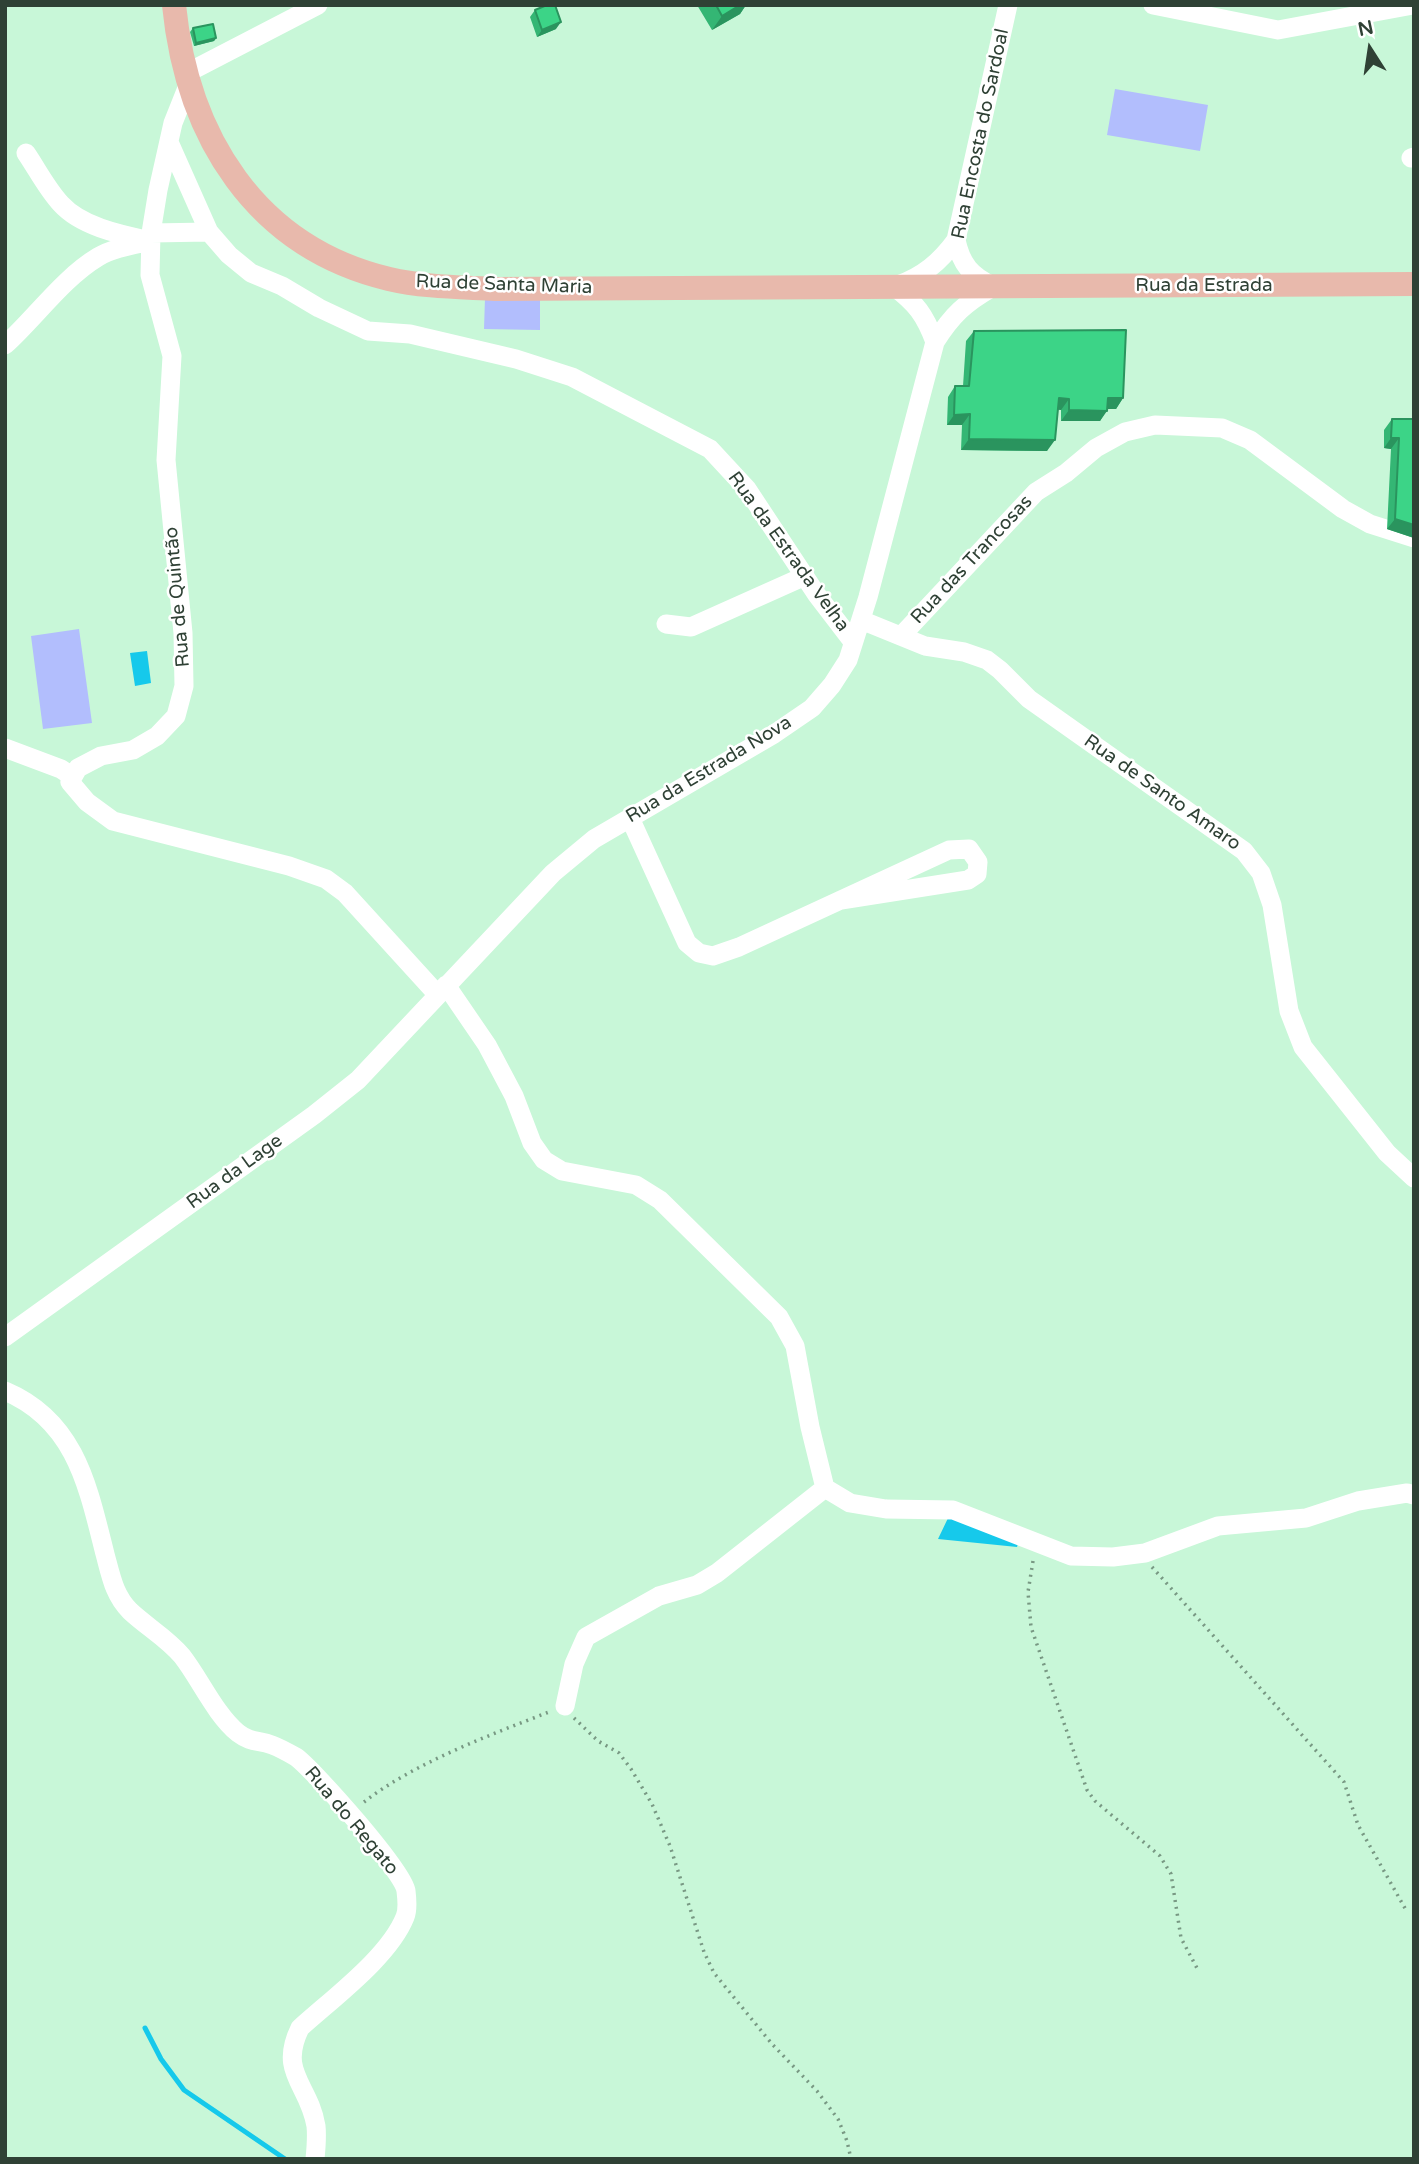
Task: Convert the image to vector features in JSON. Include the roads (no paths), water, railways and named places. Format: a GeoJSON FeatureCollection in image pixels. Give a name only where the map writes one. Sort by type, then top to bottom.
{"type":"FeatureCollection","features":[{"type":"Feature","properties":{"kind":"main road","name":"Rua de Santa Maria"},"geometry":{"type":"LineString","coordinates":[[174,5],[187,78],[202,121],[233,176],[281,229],[321,254],[355,269],[390,279],[428,285],[495,289],[994,287]]}},
{"type":"Feature","properties":{"kind":"main road","name":"Rua da Estrada"},"geometry":{"type":"LineString","coordinates":[[994,287],[1414,284]]}},
{"type":"Feature","properties":{"kind":"street"},"geometry":{"type":"LineString","coordinates":[[187,78],[318,5]]}},
{"type":"Feature","properties":{"kind":"street","name":"Rua Encosta do Sardoal"},"geometry":{"type":"LineString","coordinates":[[994,287],[967,270],[959,256],[956,240],[1008,5]]}},
{"type":"Feature","properties":{"kind":"street"},"geometry":{"type":"LineString","coordinates":[[1153,5],[1179,8],[1278,30],[1413,5]]}},
{"type":"Feature","properties":{"kind":"street","name":"Rua de Quintão"},"geometry":{"type":"LineString","coordinates":[[73,777],[78,768],[101,756],[133,750],[157,736],[176,716],[184,686],[183,633],[166,460],[172,356],[150,275],[151,237],[173,123],[187,78]]}},
{"type":"Feature","properties":{"kind":"street","name":"Rua da Estrada Velha"},"geometry":{"type":"LineString","coordinates":[[169,142],[209,232],[229,255],[251,273],[282,286],[368,331],[410,334],[516,359],[572,377],[710,449],[747,489],[853,642]]}},
{"type":"Feature","properties":{"kind":"street"},"geometry":{"type":"LineString","coordinates":[[26,153],[61,204],[80,219],[124,235],[151,237],[209,232]]}},
{"type":"Feature","properties":{"kind":"street"},"geometry":{"type":"LineString","coordinates":[[5,345],[77,272],[99,256],[151,237]]}},
{"type":"Feature","properties":{"kind":"street"},"geometry":{"type":"LineString","coordinates":[[893,286],[912,280],[929,269],[944,256],[956,240]]}},
{"type":"Feature","properties":{"kind":"street"},"geometry":{"type":"LineString","coordinates":[[893,286],[912,300],[927,319],[935,342]]}},
{"type":"Feature","properties":{"kind":"street"},"geometry":{"type":"LineString","coordinates":[[935,342],[950,319],[970,300],[994,287]]}},
{"type":"Feature","properties":{"kind":"street","name":"Rua da Estrada Nova"},"geometry":{"type":"LineString","coordinates":[[442,990],[553,873],[594,839],[775,734],[812,708],[832,685],[842,668],[861,620],[935,342]]}},
{"type":"Feature","properties":{"kind":"street","name":"Rua das Trancosas"},"geometry":{"type":"LineString","coordinates":[[902,635],[1036,492],[1066,473],[1096,448],[1125,432],[1155,425],[1223,428],[1250,440],[1343,509],[1370,524],[1414,538]]}},
{"type":"Feature","properties":{"kind":"street"},"geometry":{"type":"LineString","coordinates":[[666,624],[691,627],[805,576]]}},
{"type":"Feature","properties":{"kind":"street","name":"Rua de Santo Amaro"},"geometry":{"type":"LineString","coordinates":[[861,620],[925,646],[964,652],[987,660],[1029,699],[1244,851],[1261,873],[1272,905],[1289,1011],[1303,1047],[1387,1153],[1414,1178]]}},
{"type":"Feature","properties":{"kind":"street"},"geometry":{"type":"LineString","coordinates":[[5,748],[61,769],[73,777],[70,782],[87,802],[114,821],[289,866],[326,879],[345,893],[442,990],[487,1045],[514,1097],[532,1143],[544,1160],[562,1171],[636,1185],[660,1200],[779,1317],[795,1346],[825,1488],[850,1503],[886,1509],[953,1510],[1072,1556],[1113,1557],[1145,1553],[1219,1526],[1306,1518],[1358,1501],[1407,1493],[1414,1495]]}},
{"type":"Feature","properties":{"kind":"street"},"geometry":{"type":"LineString","coordinates":[[631,818],[687,943],[699,953],[713,956],[739,947],[949,850],[969,849],[978,862],[977,874],[968,880],[841,900]]}},
{"type":"Feature","properties":{"kind":"street","name":"Rua da Lage"},"geometry":{"type":"LineString","coordinates":[[5,1337],[314,1115],[358,1080],[442,990]]}},
{"type":"Feature","properties":{"kind":"street","name":"Rua do Regato"},"geometry":{"type":"LineString","coordinates":[[5,1391],[38,1409],[59,1430],[75,1455],[89,1493],[115,1593],[130,1611],[181,1656],[237,1732],[252,1742],[271,1744],[297,1758],[383,1854],[406,1887],[406,1915],[391,1942],[300,2028],[292,2044],[291,2063],[316,2126],[315,2159]]}},
{"type":"Feature","properties":{"kind":"street"},"geometry":{"type":"LineString","coordinates":[[565,1706],[574,1664],[586,1637],[659,1596],[696,1585],[727,1565],[825,1488]]}},
{"type":"Feature","properties":{"kind":"waterway"},"geometry":{"type":"LineString","coordinates":[[145,2028],[161,2059],[184,2090],[285,2159]]}}]}
